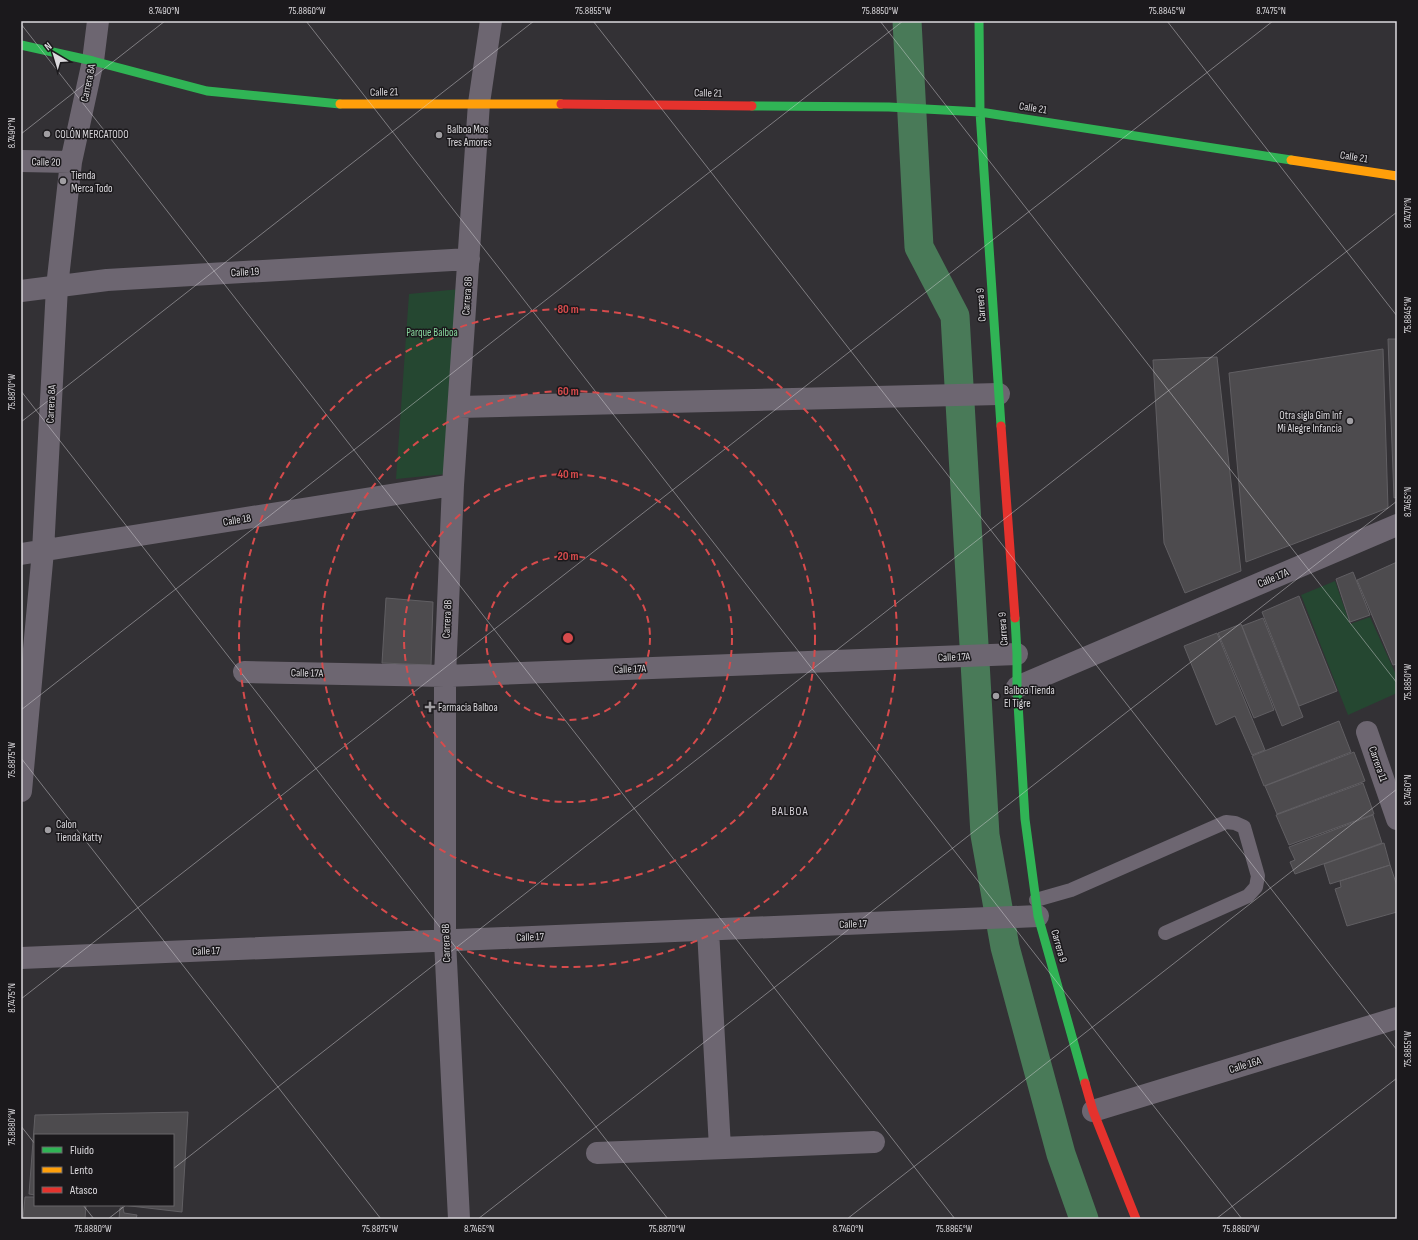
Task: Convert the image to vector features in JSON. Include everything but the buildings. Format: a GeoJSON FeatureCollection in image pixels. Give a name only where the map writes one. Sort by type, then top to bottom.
{"type":"FeatureCollection","features":[{"type":"Feature","properties":{"kind":"street","name":"Carrera 8A"},"geometry":{"type":"LineString","coordinates":[[21,790],[43,551],[57,287],[71,162],[93,61],[98,21]]}},
{"type":"Feature","properties":{"kind":"street","name":"Carrera 8B"},"geometry":{"type":"LineString","coordinates":[[459,1219],[445,941],[444,676],[453,485],[479,103],[490,21]]}},
{"type":"Feature","properties":{"kind":"street","name":"Carrera 9"},"geometry":{"type":"LineString","coordinates":[[979,21],[980,112],[989,395],[1017,654],[1017,687],[1025,819],[1037,908],[1093,1111],[1136,1219]]}},
{"type":"Feature","properties":{"kind":"street","name":"Calle 21"},"geometry":{"type":"LineString","coordinates":[[21,45],[93,61],[207,91],[347,105],[479,103],[889,107],[980,112],[1397,176]]}},
{"type":"Feature","properties":{"kind":"street","name":"Calle 20"},"geometry":{"type":"LineString","coordinates":[[21,161],[71,162]]}},
{"type":"Feature","properties":{"kind":"street","name":"Calle 19"},"geometry":{"type":"LineString","coordinates":[[21,291],[106,280],[469,259]]}},
{"type":"Feature","properties":{"kind":"street"},"geometry":{"type":"LineString","coordinates":[[459,407],[989,395]]}},
{"type":"Feature","properties":{"kind":"street","name":"Calle 18"},"geometry":{"type":"LineString","coordinates":[[21,554],[453,485]]}},
{"type":"Feature","properties":{"kind":"street","name":"Calle 17A"},"geometry":{"type":"LineString","coordinates":[[1017,687],[1397,525]]}},
{"type":"Feature","properties":{"kind":"street","name":"Calle 17A"},"geometry":{"type":"LineString","coordinates":[[244,672],[444,676],[1017,654]]}},
{"type":"Feature","properties":{"kind":"street","name":"Carrera 11"},"geometry":{"type":"LineString","coordinates":[[1367,732],[1397,819]]}},
{"type":"Feature","properties":{"kind":"street","name":"Calle 17"},"geometry":{"type":"LineString","coordinates":[[21,958],[974,919],[1013,917],[1037,908]]}},
{"type":"Feature","properties":{"kind":"street"},"geometry":{"type":"LineString","coordinates":[[708,930],[720,1148]]}},
{"type":"Feature","properties":{"kind":"street","name":"Calle 16A"},"geometry":{"type":"LineString","coordinates":[[1093,1111],[1397,1018]]}},
{"type":"Feature","properties":{"kind":"street"},"geometry":{"type":"LineString","coordinates":[[597,1153],[874,1142]]}},
{"type":"Feature","properties":{"kind":"lane"},"geometry":{"type":"LineString","coordinates":[[1037,908],[1071,890],[1226,822],[1235,823],[1244,827],[1258,876],[1256,887],[1248,896],[1165,933]]}},
{"type":"Feature","properties":{"kind":"green space","name":"Parque Balboa"},"geometry":{"type":"Polygon","coordinates":[[[460,289],[446,474],[396,479],[409,294],[460,289]]]}},
{"type":"Feature","properties":{"kind":"green space"},"geometry":{"type":"Polygon","coordinates":[[[1335,581],[1350,624],[1370,617],[1397,677],[1397,693],[1348,715],[1301,595],[1335,581]]]}},
{"type":"Feature","properties":{"kind":"waterway"},"geometry":{"type":"LineString","coordinates":[[907,21],[919,247],[955,316],[985,835],[1005,947],[1061,1154],[1084,1219]]}},
{"type":"Feature","properties":{"kind":"traffic: fast"},"geometry":{"type":"LineString","coordinates":[[979,21],[980,112],[1001,426]]}},
{"type":"Feature","properties":{"kind":"traffic: fast"},"geometry":{"type":"LineString","coordinates":[[21,45],[93,61],[207,91],[340,104]]}},
{"type":"Feature","properties":{"kind":"traffic: fast"},"geometry":{"type":"LineString","coordinates":[[752,106],[889,107],[980,112],[1291,160]]}},
{"type":"Feature","properties":{"kind":"traffic: fast"},"geometry":{"type":"LineString","coordinates":[[1015,618],[1017,687],[1025,819],[1038,916],[1085,1083]]}},
{"type":"Feature","properties":{"kind":"traffic: slow"},"geometry":{"type":"LineString","coordinates":[[340,104],[561,104]]}},
{"type":"Feature","properties":{"kind":"traffic: slow"},"geometry":{"type":"LineString","coordinates":[[1291,160],[1397,176]]}},
{"type":"Feature","properties":{"kind":"traffic: jam"},"geometry":{"type":"LineString","coordinates":[[561,104],[752,106]]}},
{"type":"Feature","properties":{"kind":"traffic: jam"},"geometry":{"type":"LineString","coordinates":[[1001,426],[1015,618]]}},
{"type":"Feature","properties":{"kind":"traffic: jam"},"geometry":{"type":"LineString","coordinates":[[1085,1083],[1093,1111],[1136,1219]]}},
{"type":"Feature","properties":{"kind":"place","name":"COLÓN MERCATODO"},"geometry":{"type":"Point","coordinates":[47,134]}},
{"type":"Feature","properties":{"kind":"place","name":"Balboa Mos Tres Amores"},"geometry":{"type":"Point","coordinates":[439,135]}},
{"type":"Feature","properties":{"kind":"place","name":"Tienda Merca Todo"},"geometry":{"type":"Point","coordinates":[63,181]}},
{"type":"Feature","properties":{"kind":"place","name":"Otra sigla Gim Inf Mi Alegre Infancia"},"geometry":{"type":"Point","coordinates":[1350,421]}},
{"type":"Feature","properties":{"kind":"place","name":"Balboa Tienda El Tigre"},"geometry":{"type":"Point","coordinates":[996,696]}},
{"type":"Feature","properties":{"kind":"place","name":"Farmacia Balboa"},"geometry":{"type":"Point","coordinates":[430,707]}},
{"type":"Feature","properties":{"kind":"place","name":"Calon Tienda Katty"},"geometry":{"type":"Point","coordinates":[48,830]}},
{"type":"Feature","properties":{"kind":"district","name":"BALBOA"},"geometry":{"type":"Point","coordinates":[790,811]}}]}
